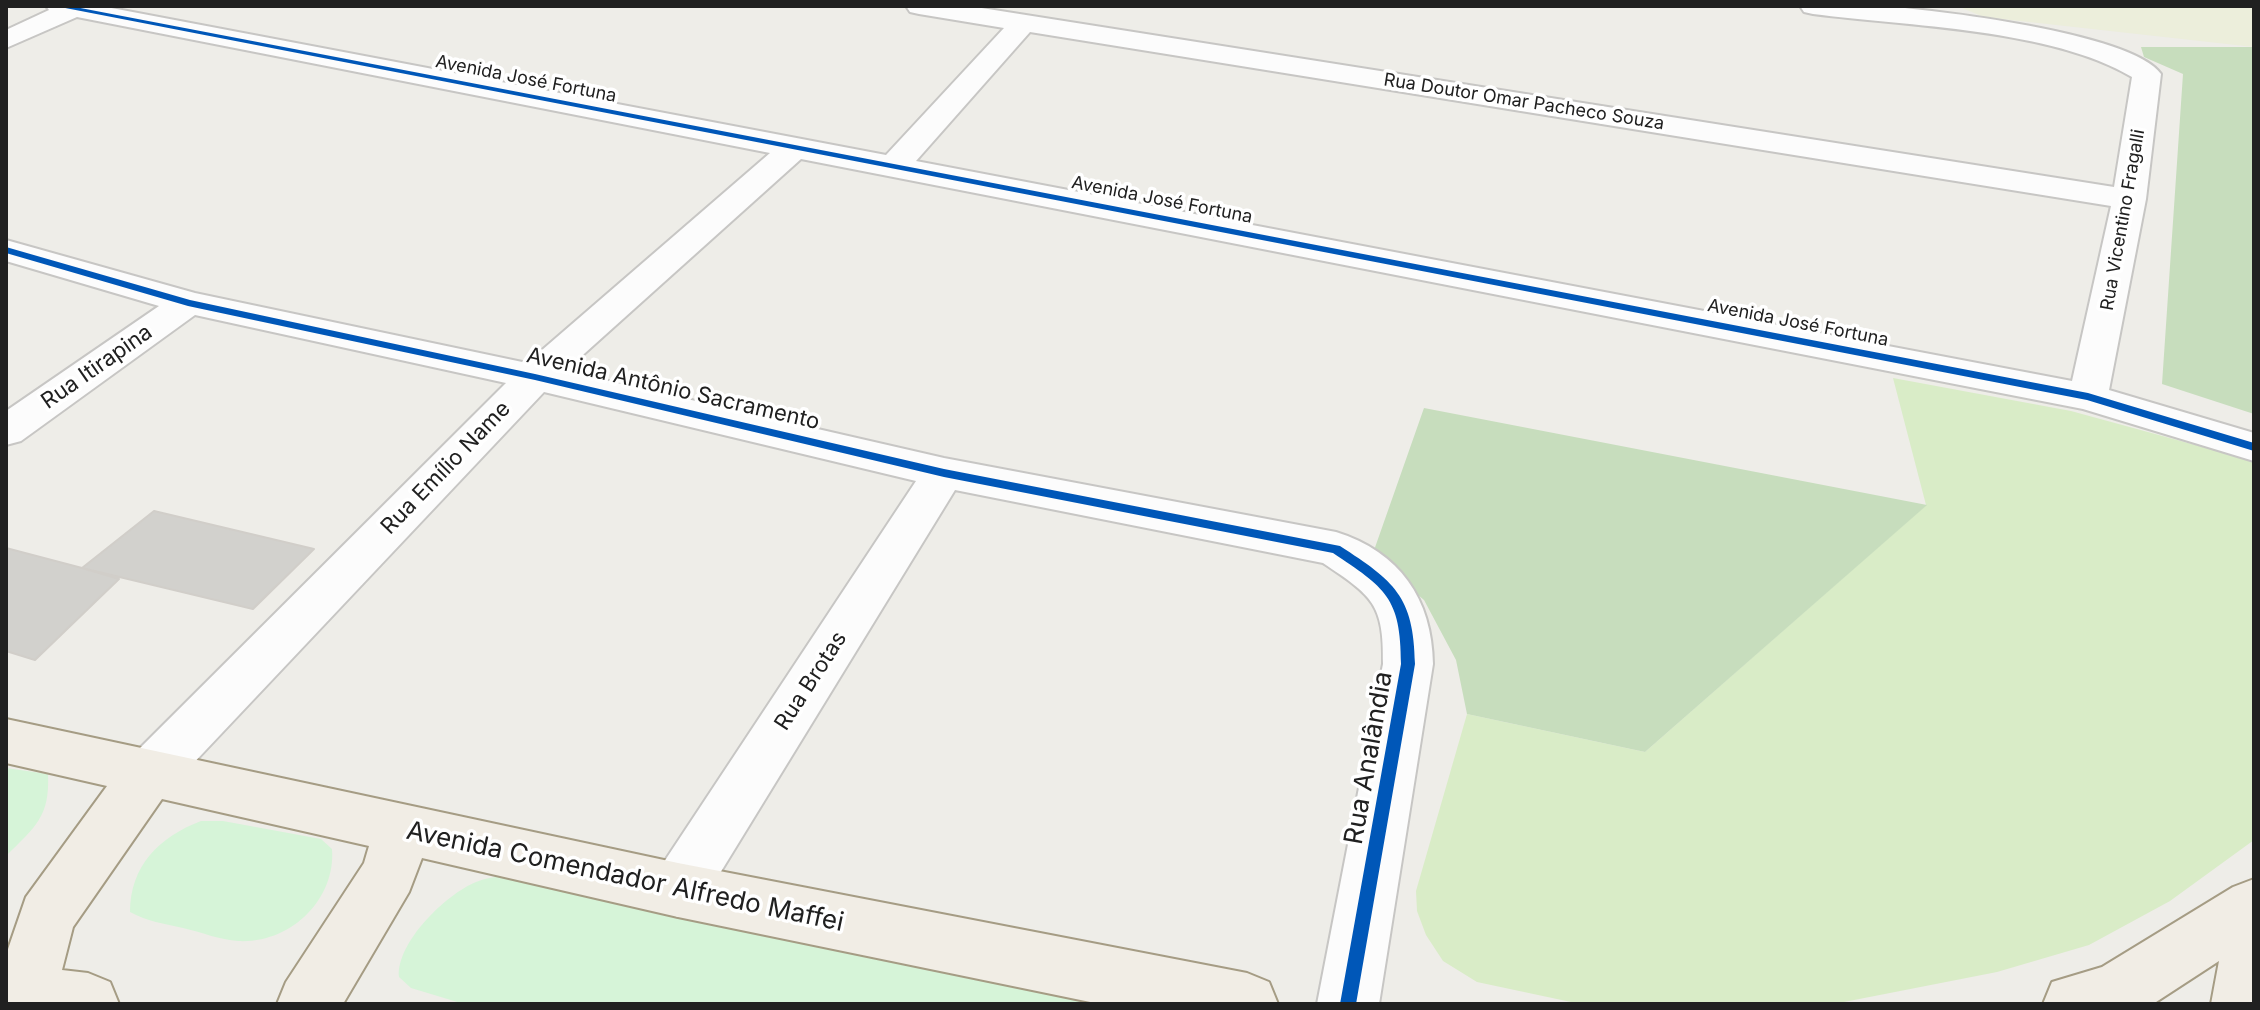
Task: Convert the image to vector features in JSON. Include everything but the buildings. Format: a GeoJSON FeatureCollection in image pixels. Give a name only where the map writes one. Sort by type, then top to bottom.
{"type":"FeatureCollection","features":[{"type":"Feature","properties":{"kind":"main road","name":"Avenida Comendador Alfredo Maffei"},"geometry":{"type":"LineString","coordinates":[[6,741],[678,890],[1247,1004]]}},
{"type":"Feature","properties":{"kind":"main road"},"geometry":{"type":"LineString","coordinates":[[88,1004],[16,993],[47,916],[108,826],[151,772]]}},
{"type":"Feature","properties":{"kind":"main road"},"geometry":{"type":"LineString","coordinates":[[308,1004],[389,874],[402,829]]}},
{"type":"Feature","properties":{"kind":"main road"},"geometry":{"type":"LineString","coordinates":[[2074,1004],[2114,994],[2254,906]]}},
{"type":"Feature","properties":{"kind":"main road"},"geometry":{"type":"LineString","coordinates":[[2242,1004],[2254,933]]}},
{"type":"Feature","properties":{"kind":"street","name":"Rua Doutor Omar Pacheco Souza"},"geometry":{"type":"LineString","coordinates":[[919,6],[2129,199]]}},
{"type":"Feature","properties":{"kind":"street"},"geometry":{"type":"LineString","coordinates":[[1083,32],[1105,6]]}},
{"type":"Feature","properties":{"kind":"street"},"geometry":{"type":"LineString","coordinates":[[1813,6],[1925,14]]}},
{"type":"Feature","properties":{"kind":"street"},"geometry":{"type":"LineString","coordinates":[[6,40],[71,7]]}},
{"type":"Feature","properties":{"kind":"street","name":"Avenida José Fortuna"},"geometry":{"type":"LineString","coordinates":[[71,7],[2088,397],[2254,447]]}},
{"type":"Feature","properties":{"kind":"street","name":"Rua Vicentino Fragalli"},"geometry":{"type":"LineString","coordinates":[[1925,14],[2063,41],[2120,57],[2140,67],[2148,80],[2129,199],[2088,397]]}},
{"type":"Feature","properties":{"kind":"street"},"geometry":{"type":"LineString","coordinates":[[893,167],[1023,23]]}},
{"type":"Feature","properties":{"kind":"street","name":"Rua Emílio Name"},"geometry":{"type":"LineString","coordinates":[[151,772],[535,377],[793,149]]}},
{"type":"Feature","properties":{"kind":"street","name":"Avenida Antônio Sacramento"},"geometry":{"type":"LineString","coordinates":[[6,250],[188,303],[535,377],[944,473],[1336,549]]}},
{"type":"Feature","properties":{"kind":"street","name":"Rua Itirapina"},"geometry":{"type":"LineString","coordinates":[[6,431],[188,303]]}},
{"type":"Feature","properties":{"kind":"street","name":"Rua Brotas"},"geometry":{"type":"LineString","coordinates":[[678,890],[944,473]]}},
{"type":"Feature","properties":{"kind":"street","name":"Rua Analândia"},"geometry":{"type":"LineString","coordinates":[[1336,549],[1373,574],[1395,596],[1409,627],[1408,664],[1348,1004]]}},
{"type":"Feature","properties":{"kind":"green space"},"geometry":{"type":"Polygon","coordinates":[[[1957,6],[2254,6],[2254,47],[1984,17],[1957,6]]]}},
{"type":"Feature","properties":{"kind":"green space"},"geometry":{"type":"Polygon","coordinates":[[[2141,47],[2254,47],[2254,414],[2162,384],[2183,74],[2144,57],[2141,47]]]}},
{"type":"Feature","properties":{"kind":"green space"},"geometry":{"type":"Polygon","coordinates":[[[1893,378],[2071,411],[2254,461],[2254,840],[2170,901],[2089,945],[1997,972],[1844,1002],[1571,1002],[1477,982],[1443,961],[1426,935],[1417,911],[1416,891],[1467,714],[1645,752],[1926,505],[1893,378]]]}},
{"type":"Feature","properties":{"kind":"green space"},"geometry":{"type":"Polygon","coordinates":[[[1424,408],[1927,505],[1645,752],[1467,714],[1456,660],[1424,600],[1372,556],[1424,408]]]}},
{"type":"Feature","properties":{"kind":"green space"},"geometry":{"type":"Polygon","coordinates":[[[6,768],[48,774],[48,789],[39,820],[6,856],[6,768]]]}},
{"type":"Feature","properties":{"kind":"green space"},"geometry":{"type":"Polygon","coordinates":[[[201,821],[223,821],[321,839],[332,849],[331,868],[318,901],[292,927],[257,940],[224,939],[149,920],[130,912],[135,881],[150,855],[172,836],[201,821]]]}},
{"type":"Feature","properties":{"kind":"green space"},"geometry":{"type":"Polygon","coordinates":[[[507,875],[1092,1004],[464,1004],[411,988],[399,977],[400,964],[414,935],[438,908],[476,882],[507,875]]]}},
{"type":"Feature","properties":{"kind":"cycle path"},"geometry":{"type":"LineString","coordinates":[[59,6],[2088,397],[2254,447]]}},
{"type":"Feature","properties":{"kind":"cycle path"},"geometry":{"type":"LineString","coordinates":[[6,250],[188,303],[535,377],[944,473],[1336,549],[1370,572],[1393,594],[1401,607],[1408,641],[1408,664],[1348,1004]]}}]}
